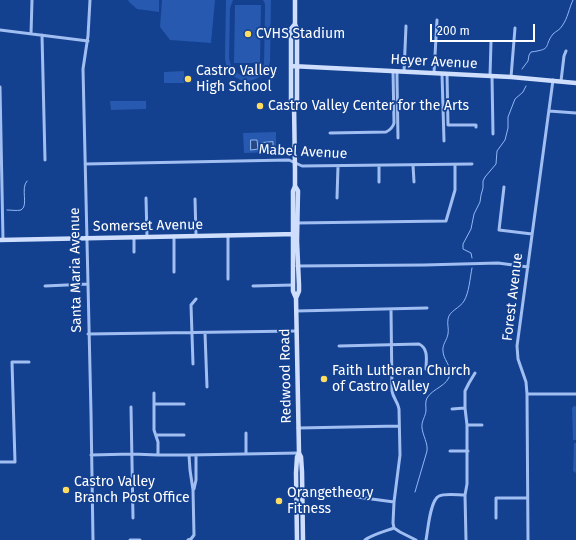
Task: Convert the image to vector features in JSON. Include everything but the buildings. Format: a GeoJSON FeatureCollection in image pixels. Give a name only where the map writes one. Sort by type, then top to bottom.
{"type":"FeatureCollection","features":[{"type":"Feature","properties":{"kind":"main road","name":"Redwood Road"},"geometry":{"type":"LineString","coordinates":[[294,103],[297,100],[297,29],[295,24],[295,0]]}},
{"type":"Feature","properties":{"kind":"main road","name":"Redwood Road"},"geometry":{"type":"LineString","coordinates":[[295,24],[291,29],[291,100],[294,103],[295,186],[298,191],[295,234],[296,266],[299,291],[296,298],[296,311],[298,428],[299,453],[301,457],[302,472],[303,540]]}},
{"type":"Feature","properties":{"kind":"main road","name":"Heyer Avenue"},"geometry":{"type":"LineString","coordinates":[[291,66],[511,77],[576,83]]}},
{"type":"Feature","properties":{"kind":"main road","name":"Somerset Avenue"},"geometry":{"type":"LineString","coordinates":[[2,240],[295,234]]}},
{"type":"Feature","properties":{"kind":"main road","name":"Redwood Road"},"geometry":{"type":"LineString","coordinates":[[296,266],[293,285],[293,291],[296,298]]}},
{"type":"Feature","properties":{"kind":"main road","name":"Redwood Road"},"geometry":{"type":"LineString","coordinates":[[297,540],[296,473],[297,457],[299,453]]}},
{"type":"Feature","properties":{"kind":"street"},"geometry":{"type":"LineString","coordinates":[[31,34],[32,0]]}},
{"type":"Feature","properties":{"kind":"street","name":"Santa Maria Avenue"},"geometry":{"type":"LineString","coordinates":[[90,0],[88,41],[83,69],[93,540]]}},
{"type":"Feature","properties":{"kind":"street"},"geometry":{"type":"LineString","coordinates":[[434,73],[437,20]]}},
{"type":"Feature","properties":{"kind":"street"},"geometry":{"type":"LineString","coordinates":[[404,72],[406,26]]}},
{"type":"Feature","properties":{"kind":"street"},"geometry":{"type":"LineString","coordinates":[[511,77],[515,28]]}},
{"type":"Feature","properties":{"kind":"street"},"geometry":{"type":"LineString","coordinates":[[0,30],[88,41]]}},
{"type":"Feature","properties":{"kind":"street"},"geometry":{"type":"LineString","coordinates":[[42,35],[45,160]]}},
{"type":"Feature","properties":{"kind":"street"},"geometry":{"type":"LineString","coordinates":[[400,35],[410,35]]}},
{"type":"Feature","properties":{"kind":"street"},"geometry":{"type":"LineString","coordinates":[[491,42],[492,134]]}},
{"type":"Feature","properties":{"kind":"street"},"geometry":{"type":"LineString","coordinates":[[561,81],[566,50]]}},
{"type":"Feature","properties":{"kind":"street"},"geometry":{"type":"LineString","coordinates":[[330,133],[386,132],[391,129],[394,125],[395,71]]}},
{"type":"Feature","properties":{"kind":"street"},"geometry":{"type":"LineString","coordinates":[[395,71],[397,79],[398,138]]}},
{"type":"Feature","properties":{"kind":"street"},"geometry":{"type":"LineString","coordinates":[[444,74],[448,125],[476,125],[476,128]]}},
{"type":"Feature","properties":{"kind":"street"},"geometry":{"type":"LineString","coordinates":[[444,74],[444,141]]}},
{"type":"Feature","properties":{"kind":"street","name":"Forest Avenue"},"geometry":{"type":"LineString","coordinates":[[528,540],[527,394],[526,382],[518,359],[517,346],[553,80]]}},
{"type":"Feature","properties":{"kind":"street"},"geometry":{"type":"LineString","coordinates":[[0,87],[2,240]]}},
{"type":"Feature","properties":{"kind":"street"},"geometry":{"type":"LineString","coordinates":[[549,111],[576,114]]}},
{"type":"Feature","properties":{"kind":"street"},"geometry":{"type":"LineString","coordinates":[[398,134],[403,134]]}},
{"type":"Feature","properties":{"kind":"street","name":"Mabel Avenue"},"geometry":{"type":"LineString","coordinates":[[85,164],[283,160],[289,160],[302,166],[472,164]]}},
{"type":"Feature","properties":{"kind":"street"},"geometry":{"type":"LineString","coordinates":[[413,165],[414,182]]}},
{"type":"Feature","properties":{"kind":"street"},"geometry":{"type":"LineString","coordinates":[[295,223],[446,221],[455,190],[455,165]]}},
{"type":"Feature","properties":{"kind":"street"},"geometry":{"type":"LineString","coordinates":[[338,166],[338,198]]}},
{"type":"Feature","properties":{"kind":"street"},"geometry":{"type":"LineString","coordinates":[[379,166],[379,182]]}},
{"type":"Feature","properties":{"kind":"street"},"geometry":{"type":"LineString","coordinates":[[504,186],[499,230],[532,234]]}},
{"type":"Feature","properties":{"kind":"street"},"geometry":{"type":"LineString","coordinates":[[146,198],[147,237]]}},
{"type":"Feature","properties":{"kind":"street"},"geometry":{"type":"LineString","coordinates":[[195,199],[196,235]]}},
{"type":"Feature","properties":{"kind":"street"},"geometry":{"type":"LineString","coordinates":[[228,235],[228,279]]}},
{"type":"Feature","properties":{"kind":"street"},"geometry":{"type":"LineString","coordinates":[[174,236],[174,272]]}},
{"type":"Feature","properties":{"kind":"street"},"geometry":{"type":"LineString","coordinates":[[134,237],[134,252]]}},
{"type":"Feature","properties":{"kind":"street"},"geometry":{"type":"LineString","coordinates":[[296,266],[498,263],[528,267]]}},
{"type":"Feature","properties":{"kind":"street"},"geometry":{"type":"LineString","coordinates":[[45,286],[88,284]]}},
{"type":"Feature","properties":{"kind":"street"},"geometry":{"type":"LineString","coordinates":[[253,286],[293,285]]}},
{"type":"Feature","properties":{"kind":"street"},"geometry":{"type":"LineString","coordinates":[[193,364],[191,305],[196,299]]}},
{"type":"Feature","properties":{"kind":"street"},"geometry":{"type":"LineString","coordinates":[[296,311],[427,308]]}},
{"type":"Feature","properties":{"kind":"street"},"geometry":{"type":"LineString","coordinates":[[391,310],[392,395],[398,404],[400,456],[394,502],[394,528]]}},
{"type":"Feature","properties":{"kind":"street"},"geometry":{"type":"LineString","coordinates":[[88,334],[297,331]]}},
{"type":"Feature","properties":{"kind":"street"},"geometry":{"type":"LineString","coordinates":[[206,333],[206,387]]}},
{"type":"Feature","properties":{"kind":"street"},"geometry":{"type":"LineString","coordinates":[[339,346],[419,344],[426,349],[426,369]]}},
{"type":"Feature","properties":{"kind":"street"},"geometry":{"type":"LineString","coordinates":[[0,462],[15,462],[12,362],[29,362]]}},
{"type":"Feature","properties":{"kind":"street"},"geometry":{"type":"LineString","coordinates":[[466,540],[465,495],[468,484],[468,451],[465,391],[475,373]]}},
{"type":"Feature","properties":{"kind":"street"},"geometry":{"type":"LineString","coordinates":[[154,393],[154,430],[158,442],[158,455]]}},
{"type":"Feature","properties":{"kind":"street"},"geometry":{"type":"LineString","coordinates":[[527,394],[576,394]]}},
{"type":"Feature","properties":{"kind":"street"},"geometry":{"type":"LineString","coordinates":[[154,404],[184,404]]}},
{"type":"Feature","properties":{"kind":"street"},"geometry":{"type":"LineString","coordinates":[[131,407],[133,518]]}},
{"type":"Feature","properties":{"kind":"street"},"geometry":{"type":"LineString","coordinates":[[452,409],[465,408]]}},
{"type":"Feature","properties":{"kind":"street"},"geometry":{"type":"LineString","coordinates":[[467,425],[482,425]]}},
{"type":"Feature","properties":{"kind":"street"},"geometry":{"type":"LineString","coordinates":[[298,428],[399,426]]}},
{"type":"Feature","properties":{"kind":"street"},"geometry":{"type":"LineString","coordinates":[[246,433],[246,454]]}},
{"type":"Feature","properties":{"kind":"street"},"geometry":{"type":"LineString","coordinates":[[156,435],[184,435]]}},
{"type":"Feature","properties":{"kind":"street"},"geometry":{"type":"LineString","coordinates":[[450,451],[468,451]]}},
{"type":"Feature","properties":{"kind":"street"},"geometry":{"type":"LineString","coordinates":[[91,454],[196,455],[299,453]]}},
{"type":"Feature","properties":{"kind":"street"},"geometry":{"type":"LineString","coordinates":[[188,540],[194,535],[193,490],[189,455]]}},
{"type":"Feature","properties":{"kind":"street"},"geometry":{"type":"LineString","coordinates":[[193,490],[196,480],[196,455]]}},
{"type":"Feature","properties":{"kind":"street"},"geometry":{"type":"LineString","coordinates":[[426,540],[435,498],[444,495],[465,495]]}},
{"type":"Feature","properties":{"kind":"street"},"geometry":{"type":"LineString","coordinates":[[357,497],[394,502]]}},
{"type":"Feature","properties":{"kind":"street"},"geometry":{"type":"LineString","coordinates":[[496,518],[496,498],[527,498]]}},
{"type":"Feature","properties":{"kind":"street"},"geometry":{"type":"LineString","coordinates":[[365,540],[368,537],[394,528]]}},
{"type":"Feature","properties":{"kind":"street"},"geometry":{"type":"LineString","coordinates":[[394,528],[416,540]]}},
{"type":"Feature","properties":{"kind":"street"},"geometry":{"type":"LineString","coordinates":[[130,540],[140,540]]}},
{"type":"Feature","properties":{"kind":"shaded area"},"geometry":{"type":"Polygon","coordinates":[[[128,0],[159,0],[159,12],[137,9],[128,0]]]}},
{"type":"Feature","properties":{"kind":"shaded area"},"geometry":{"type":"Polygon","coordinates":[[[162,0],[215,0],[211,43],[170,40],[160,27],[162,0]]]}},
{"type":"Feature","properties":{"kind":"shaded area"},"geometry":{"type":"Polygon","coordinates":[[[226,0],[233,0],[230,8],[229,58],[231,65],[239,74],[250,76],[260,70],[264,64],[265,4],[263,0],[271,0],[270,62],[266,71],[260,77],[253,80],[245,81],[238,79],[227,67],[225,58],[226,0]]]}},
{"type":"Feature","properties":{"kind":"shaded area","name":"CVHS Stadium"},"geometry":{"type":"Polygon","coordinates":[[[235,5],[261,5],[260,63],[234,63],[235,5]]]}},
{"type":"Feature","properties":{"kind":"shaded area"},"geometry":{"type":"Polygon","coordinates":[[[184,71],[184,83],[164,83],[164,72],[184,71]]]}},
{"type":"Feature","properties":{"kind":"shaded area"},"geometry":{"type":"Polygon","coordinates":[[[110,101],[146,101],[146,109],[111,110],[110,101]]]}},
{"type":"Feature","properties":{"kind":"shaded area"},"geometry":{"type":"Polygon","coordinates":[[[276,132],[276,152],[244,153],[243,133],[276,132]]]}},
{"type":"Feature","properties":{"kind":"shaded area"},"geometry":{"type":"Polygon","coordinates":[[[251,140],[257,140],[258,149],[251,150],[251,140]]]}},
{"type":"Feature","properties":{"kind":"shaded area"},"geometry":{"type":"Polygon","coordinates":[[[273,142],[273,149],[261,149],[261,143],[273,142]]]}},
{"type":"Feature","properties":{"kind":"shaded area"},"geometry":{"type":"Polygon","coordinates":[[[576,406],[576,440],[573,440],[572,408],[576,406]]]}},
{"type":"Feature","properties":{"kind":"shaded area"},"geometry":{"type":"Polygon","coordinates":[[[574,443],[576,443],[576,473],[573,471],[574,443]]]}},
{"type":"Feature","properties":{"kind":"waterway"},"geometry":{"type":"LineString","coordinates":[[522,69],[528,61],[531,52],[545,48],[553,34],[561,27],[566,20],[573,0]]}},
{"type":"Feature","properties":{"kind":"waterway"},"geometry":{"type":"LineString","coordinates":[[472,258],[471,253],[463,249],[463,244],[471,229],[474,214],[480,202],[483,181],[496,164],[497,151],[505,140],[508,128],[508,117],[515,99],[523,92],[526,86]]}},
{"type":"Feature","properties":{"kind":"waterway"},"geometry":{"type":"LineString","coordinates":[[7,210],[21,210],[23,208],[25,201],[24,188],[27,181]]}},
{"type":"Feature","properties":{"kind":"waterway"},"geometry":{"type":"LineString","coordinates":[[415,492],[427,451],[422,425],[426,412],[426,401],[427,398],[449,378],[450,371],[443,354],[443,349],[448,334],[448,319],[450,314],[466,298],[472,268]]}},
{"type":"Feature","properties":{"kind":"place","name":"CVHS Stadium"},"geometry":{"type":"Point","coordinates":[248,34]}},
{"type":"Feature","properties":{"kind":"place","name":"Castro Valley High School"},"geometry":{"type":"Point","coordinates":[188,79]}},
{"type":"Feature","properties":{"kind":"place","name":"Castro Valley Center for the Arts"},"geometry":{"type":"Point","coordinates":[260,106]}},
{"type":"Feature","properties":{"kind":"place","name":"Faith Lutheran Church of Castro Valley"},"geometry":{"type":"Point","coordinates":[324,379]}},
{"type":"Feature","properties":{"kind":"place","name":"Castro Valley Branch Post Office"},"geometry":{"type":"Point","coordinates":[66,490]}},
{"type":"Feature","properties":{"kind":"place","name":"Orangetheory Fitness"},"geometry":{"type":"Point","coordinates":[279,501]}}]}
